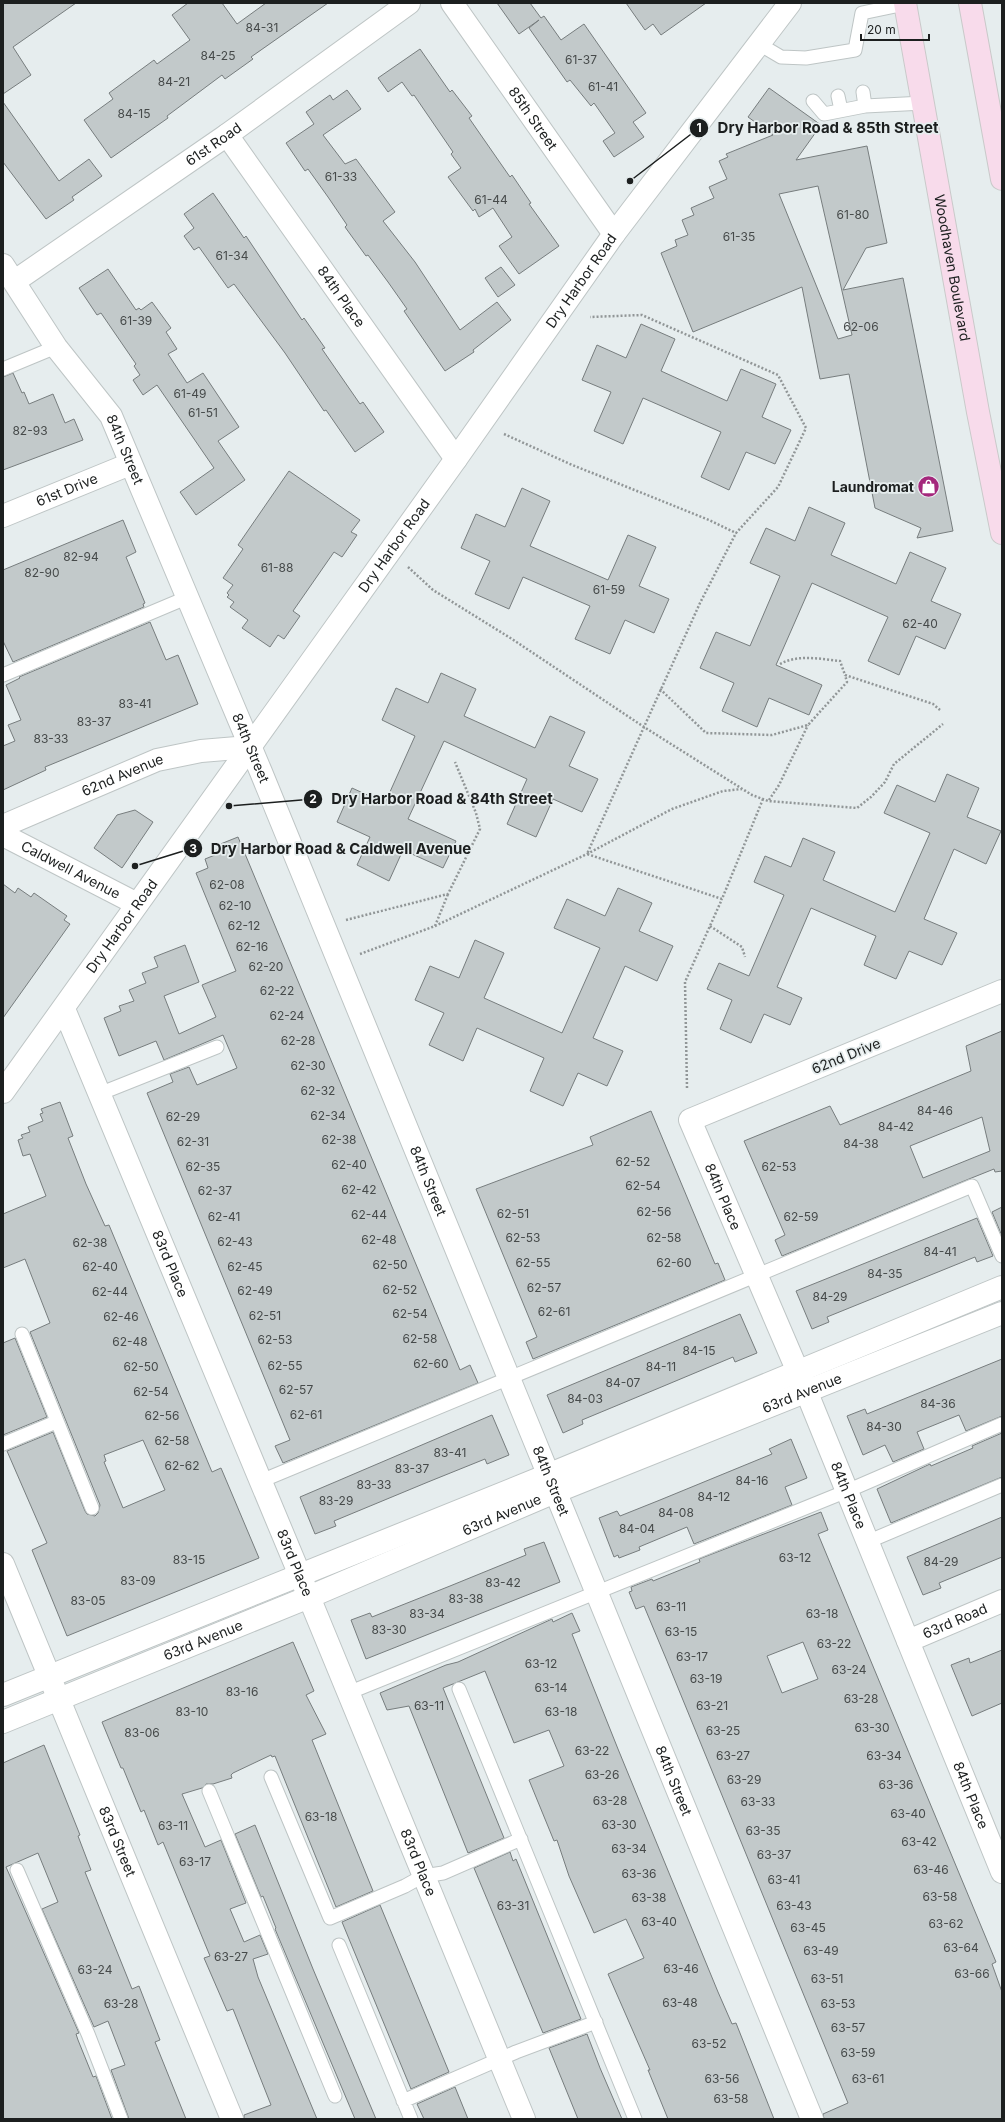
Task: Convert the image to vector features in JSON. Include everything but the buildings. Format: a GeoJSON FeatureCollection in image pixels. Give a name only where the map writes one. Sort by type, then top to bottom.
{"type":"FeatureCollection","features":[{"type":"Feature","properties":{"kind":"main road","name":"Woodhaven Boulevard"},"geometry":{"type":"LineString","coordinates":[[905,3],[978,412],[1002,533]]}},
{"type":"Feature","properties":{"kind":"main road"},"geometry":{"type":"LineString","coordinates":[[970,3],[1002,179]]}},
{"type":"Feature","properties":{"kind":"street","name":"61st Road"},"geometry":{"type":"LineString","coordinates":[[9,273],[227,135],[409,3]]}},
{"type":"Feature","properties":{"kind":"street","name":"85th Street"},"geometry":{"type":"LineString","coordinates":[[452,3],[614,234]]}},
{"type":"Feature","properties":{"kind":"street","name":"Dry Harbor Road"},"geometry":{"type":"LineString","coordinates":[[3,1092],[456,459],[614,234],[790,3]]}},
{"type":"Feature","properties":{"kind":"street","name":"84th Place"},"geometry":{"type":"LineString","coordinates":[[227,135],[456,459]]}},
{"type":"Feature","properties":{"kind":"street","name":"84th Street"},"geometry":{"type":"LineString","coordinates":[[9,273],[56,347],[111,416],[249,747],[812,2119]]}},
{"type":"Feature","properties":{"kind":"street","name":"61st Drive"},"geometry":{"type":"LineString","coordinates":[[3,516],[130,464]]}},
{"type":"Feature","properties":{"kind":"street","name":"62nd Avenue"},"geometry":{"type":"LineString","coordinates":[[3,826],[157,760],[201,751],[249,747]]}},
{"type":"Feature","properties":{"kind":"street","name":"Caldwell Avenue"},"geometry":{"type":"LineString","coordinates":[[3,835],[137,904]]}},
{"type":"Feature","properties":{"kind":"street","name":"62nd Drive"},"geometry":{"type":"LineString","coordinates":[[690,1120],[1002,991]]}},
{"type":"Feature","properties":{"kind":"street","name":"83rd Place"},"geometry":{"type":"LineString","coordinates":[[64,1008],[524,2119]]}},
{"type":"Feature","properties":{"kind":"street","name":"84th Place"},"geometry":{"type":"LineString","coordinates":[[690,1120],[807,1393],[1002,1872]]}},
{"type":"Feature","properties":{"kind":"street","name":"63rd Avenue"},"geometry":{"type":"LineString","coordinates":[[3,1722],[309,1597],[797,1371],[1002,1287]]}},
{"type":"Feature","properties":{"kind":"street","name":"63rd Avenue"},"geometry":{"type":"LineString","coordinates":[[3,1695],[300,1576],[551,1484],[807,1393],[1002,1313]]}},
{"type":"Feature","properties":{"kind":"street","name":"83rd Street"},"geometry":{"type":"LineString","coordinates":[[3,1564],[232,2119]]}},
{"type":"Feature","properties":{"kind":"street","name":"63rd Road"},"geometry":{"type":"LineString","coordinates":[[908,1641],[1002,1601]]}},
{"type":"Feature","properties":{"kind":"lane"},"geometry":{"type":"LineString","coordinates":[[759,44],[781,57],[807,63],[856,55],[862,12],[905,3]]}},
{"type":"Feature","properties":{"kind":"lane"},"geometry":{"type":"LineString","coordinates":[[863,92],[865,106]]}},
{"type":"Feature","properties":{"kind":"lane"},"geometry":{"type":"LineString","coordinates":[[838,96],[841,110]]}},
{"type":"Feature","properties":{"kind":"lane"},"geometry":{"type":"LineString","coordinates":[[813,101],[824,114],[865,106],[924,104]]}},
{"type":"Feature","properties":{"kind":"lane"},"geometry":{"type":"LineString","coordinates":[[3,369],[56,347]]}},
{"type":"Feature","properties":{"kind":"lane"},"geometry":{"type":"LineString","coordinates":[[3,675],[186,598]]}},
{"type":"Feature","properties":{"kind":"lane"},"geometry":{"type":"LineString","coordinates":[[99,1094],[217,1047]]}},
{"type":"Feature","properties":{"kind":"lane"},"geometry":{"type":"LineString","coordinates":[[261,1481],[508,1377],[972,1186],[1002,1256]]}},
{"type":"Feature","properties":{"kind":"lane"},"geometry":{"type":"LineString","coordinates":[[22,1334],[56,1422],[92,1508]]}},
{"type":"Feature","properties":{"kind":"lane"},"geometry":{"type":"LineString","coordinates":[[3,1444],[56,1422]]}},
{"type":"Feature","properties":{"kind":"lane"},"geometry":{"type":"LineString","coordinates":[[348,1693],[597,1594],[847,1491],[1002,1424]]}},
{"type":"Feature","properties":{"kind":"lane"},"geometry":{"type":"LineString","coordinates":[[867,1542],[1002,1485]]}},
{"type":"Feature","properties":{"kind":"lane"},"geometry":{"type":"LineString","coordinates":[[459,1689],[635,2119]]}},
{"type":"Feature","properties":{"kind":"lane"},"geometry":{"type":"LineString","coordinates":[[271,1777],[330,1918],[405,1886],[423,1876],[443,1873],[521,1839]]}},
{"type":"Feature","properties":{"kind":"lane"},"geometry":{"type":"LineString","coordinates":[[209,1791],[335,2096]]}},
{"type":"Feature","properties":{"kind":"lane"},"geometry":{"type":"LineString","coordinates":[[17,1870],[88,2034],[122,2119]]}},
{"type":"Feature","properties":{"kind":"lane"},"geometry":{"type":"LineString","coordinates":[[339,1945],[411,2119]]}},
{"type":"Feature","properties":{"kind":"lane"},"geometry":{"type":"LineString","coordinates":[[403,2101],[500,2059],[596,2022]]}},
{"type":"Feature","properties":{"kind":"path"},"geometry":{"type":"LineString","coordinates":[[587,854],[700,602],[736,533],[778,487],[806,428],[778,376],[642,315],[590,317]]}},
{"type":"Feature","properties":{"kind":"path"},"geometry":{"type":"LineString","coordinates":[[504,434],[570,464],[709,520],[736,533]]}},
{"type":"Feature","properties":{"kind":"path"},"geometry":{"type":"LineString","coordinates":[[408,567],[433,590],[512,639],[644,728],[743,789],[768,801],[857,808],[871,797],[885,782],[894,764],[943,724]]}},
{"type":"Feature","properties":{"kind":"path"},"geometry":{"type":"LineString","coordinates":[[768,801],[779,785],[808,724],[847,682],[840,661],[808,657],[786,661],[780,664]]}},
{"type":"Feature","properties":{"kind":"path"},"geometry":{"type":"LineString","coordinates":[[845,675],[933,704],[940,710]]}},
{"type":"Feature","properties":{"kind":"path"},"geometry":{"type":"LineString","coordinates":[[660,689],[706,733],[772,735],[808,724]]}},
{"type":"Feature","properties":{"kind":"path"},"geometry":{"type":"LineString","coordinates":[[435,926],[448,894],[480,829],[476,813],[455,762]]}},
{"type":"Feature","properties":{"kind":"path"},"geometry":{"type":"LineString","coordinates":[[360,954],[435,926],[587,854],[672,809],[723,791],[743,789]]}},
{"type":"Feature","properties":{"kind":"path"},"geometry":{"type":"LineString","coordinates":[[687,1088],[686,982],[764,799]]}},
{"type":"Feature","properties":{"kind":"path"},"geometry":{"type":"LineString","coordinates":[[587,854],[722,899]]}},
{"type":"Feature","properties":{"kind":"path"},"geometry":{"type":"LineString","coordinates":[[346,920],[448,894]]}},
{"type":"Feature","properties":{"kind":"path"},"geometry":{"type":"LineString","coordinates":[[710,926],[742,947],[745,957]]}},
{"type":"Feature","properties":{"kind":"place","name":"Dry Harbor Road & 85th Street"},"geometry":{"type":"Point","coordinates":[630,181]}},
{"type":"Feature","properties":{"kind":"place","name":"Laundromat"},"geometry":{"type":"Point","coordinates":[929,487]}},
{"type":"Feature","properties":{"kind":"place","name":"Dry Harbor Road & 84th Street"},"geometry":{"type":"Point","coordinates":[229,806]}},
{"type":"Feature","properties":{"kind":"place","name":"Dry Harbor Road & Caldwell Avenue"},"geometry":{"type":"Point","coordinates":[135,866]}}]}
